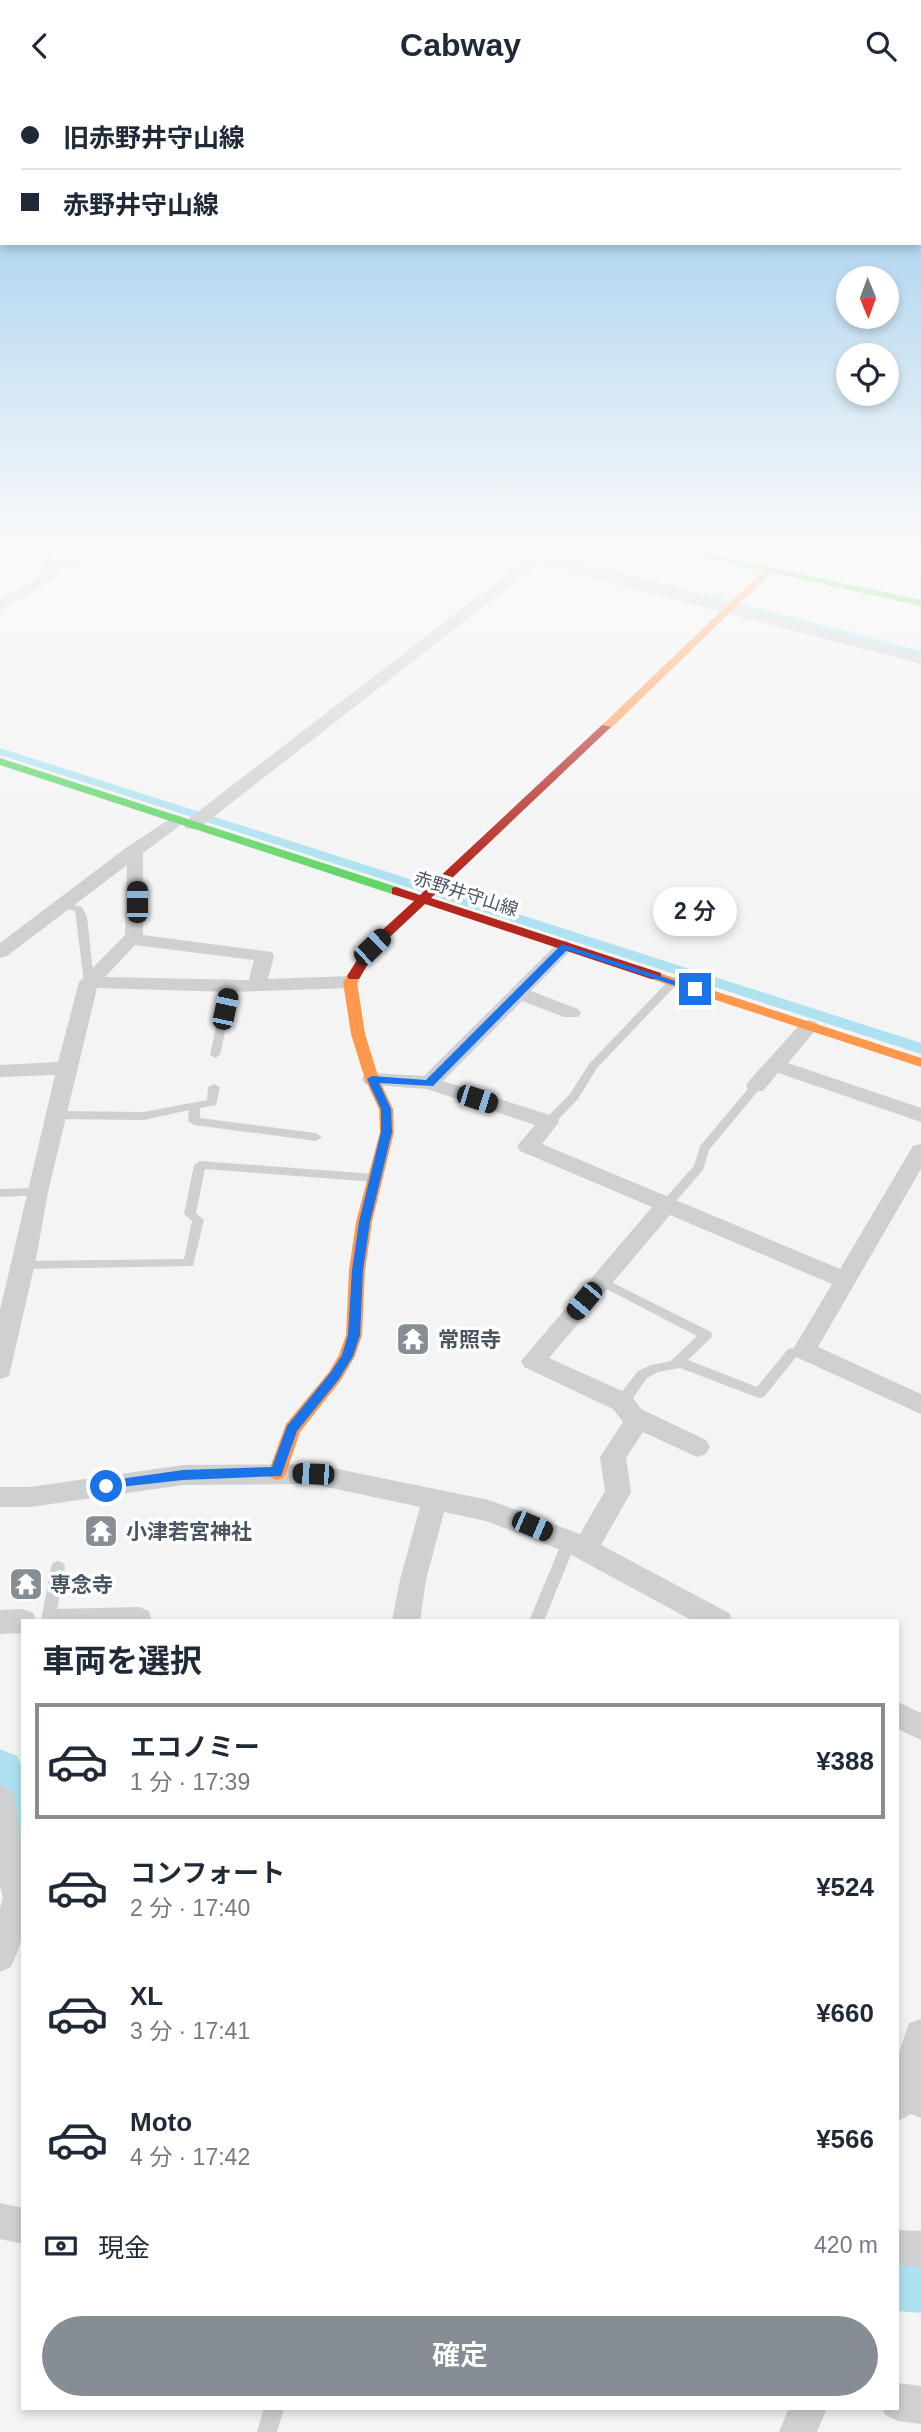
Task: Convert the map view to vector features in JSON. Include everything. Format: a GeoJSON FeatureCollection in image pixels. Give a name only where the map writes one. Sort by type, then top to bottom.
{"type":"FeatureCollection","features":[{"type":"Feature","properties":{"kind":"street"},"geometry":{"type":"LineString","coordinates":[[0,952],[133,851],[184,822],[405,656]]}},
{"type":"Feature","properties":{"kind":"street"},"geometry":{"type":"LineString","coordinates":[[277,1472],[292,1429],[335,1375],[347,1356],[354,1335],[357,1270],[365,1222],[387,1132],[386,1109],[372,1079],[358,1034],[350,982],[372,947],[679,656]]}},
{"type":"Feature","properties":{"kind":"street","name":"赤野井守山線"},"geometry":{"type":"LineString","coordinates":[[0,761],[921,1063]]}},
{"type":"Feature","properties":{"kind":"street"},"geometry":{"type":"LineString","coordinates":[[0,1370],[1,1344],[23,1265],[37,1192],[89,982],[134,936],[137,902],[136,856],[133,851]]}},
{"type":"Feature","properties":{"kind":"street"},"geometry":{"type":"LineString","coordinates":[[131,939],[265,957],[257,984]]}},
{"type":"Feature","properties":{"kind":"street"},"geometry":{"type":"LineString","coordinates":[[429,1083],[566,946]]}},
{"type":"Feature","properties":{"kind":"street"},"geometry":{"type":"LineString","coordinates":[[89,982],[230,986],[350,982]]}},
{"type":"Feature","properties":{"kind":"street"},"geometry":{"type":"LineString","coordinates":[[518,993],[571,1013]]}},
{"type":"Feature","properties":{"kind":"street"},"geometry":{"type":"LineString","coordinates":[[756,1086],[808,1026]]}},
{"type":"Feature","properties":{"kind":"street"},"geometry":{"type":"LineString","coordinates":[[774,1065],[921,1115]]}},
{"type":"Feature","properties":{"kind":"street"},"geometry":{"type":"LineString","coordinates":[[0,1071],[67,1068]]}},
{"type":"Feature","properties":{"kind":"street"},"geometry":{"type":"LineString","coordinates":[[372,1079],[429,1083],[549,1122],[528,1146],[844,1280]]}},
{"type":"Feature","properties":{"kind":"street"},"geometry":{"type":"LineString","coordinates":[[921,1151],[804,1350],[921,1405]]}},
{"type":"Feature","properties":{"kind":"street"},"geometry":{"type":"LineString","coordinates":[[666,1205],[533,1361],[697,1447]]}},
{"type":"Feature","properties":{"kind":"street"},"geometry":{"type":"LineString","coordinates":[[577,1546],[618,1492],[613,1457],[630,1410]]}},
{"type":"Feature","properties":{"kind":"street"},"geometry":{"type":"LineString","coordinates":[[0,1497],[30,1497],[183,1475],[277,1472],[313,1474],[489,1511],[577,1546],[715,1619]]}},
{"type":"Feature","properties":{"kind":"street"},"geometry":{"type":"LineString","coordinates":[[406,1619],[413,1580],[435,1498]]}},
{"type":"Feature","properties":{"kind":"street"},"geometry":{"type":"LineString","coordinates":[[0,1622],[21,1621]]}},
{"type":"Feature","properties":{"kind":"street"},"geometry":{"type":"LineString","coordinates":[[0,1799],[7,1856],[21,1899],[0,1956]]}},
{"type":"Feature","properties":{"kind":"street"},"geometry":{"type":"LineString","coordinates":[[904,2098],[921,2035]]}},
{"type":"Feature","properties":{"kind":"street"},"geometry":{"type":"LineString","coordinates":[[0,2221],[21,2226]]}},
{"type":"Feature","properties":{"kind":"street"},"geometry":{"type":"LineString","coordinates":[[899,2248],[921,2249]]}},
{"type":"Feature","properties":{"kind":"street"},"geometry":{"type":"LineString","coordinates":[[899,2402],[921,2405]]}},
{"type":"Feature","properties":{"kind":"street"},"geometry":{"type":"LineString","coordinates":[[798,2432],[807,2410]]}},
{"type":"Feature","properties":{"kind":"lane"},"geometry":{"type":"LineString","coordinates":[[62,905],[79,909],[82,917],[89,982]]}},
{"type":"Feature","properties":{"kind":"lane"},"geometry":{"type":"LineString","coordinates":[[549,1122],[574,1096],[593,1066],[673,982]]}},
{"type":"Feature","properties":{"kind":"lane"},"geometry":{"type":"LineString","coordinates":[[215,1055],[230,986]]}},
{"type":"Feature","properties":{"kind":"lane"},"geometry":{"type":"LineString","coordinates":[[666,1205],[699,1167],[704,1149],[756,1086]]}},
{"type":"Feature","properties":{"kind":"lane"},"geometry":{"type":"LineString","coordinates":[[57,1115],[144,1116],[212,1102],[214,1087]]}},
{"type":"Feature","properties":{"kind":"lane"},"geometry":{"type":"LineString","coordinates":[[195,1105],[194,1121],[316,1136]]}},
{"type":"Feature","properties":{"kind":"lane"},"geometry":{"type":"LineString","coordinates":[[23,1265],[189,1263],[198,1220],[190,1214],[200,1165],[375,1178]]}},
{"type":"Feature","properties":{"kind":"lane"},"geometry":{"type":"LineString","coordinates":[[0,1193],[37,1192]]}},
{"type":"Feature","properties":{"kind":"lane"},"geometry":{"type":"LineString","coordinates":[[601,1281],[706,1335],[675,1366],[657,1367],[639,1376],[630,1410]]}},
{"type":"Feature","properties":{"kind":"lane"},"geometry":{"type":"LineString","coordinates":[[679,1362],[759,1393],[793,1352],[804,1350]]}},
{"type":"Feature","properties":{"kind":"lane"},"geometry":{"type":"LineString","coordinates":[[537,1619],[577,1546]]}},
{"type":"Feature","properties":{"kind":"lane"},"geometry":{"type":"LineString","coordinates":[[48,1619],[58,1567]]}},
{"type":"Feature","properties":{"kind":"lane"},"geometry":{"type":"LineString","coordinates":[[267,2432],[273,2410]]}},
{"type":"Feature","properties":{"kind":"water"},"geometry":{"type":"Polygon","coordinates":[[[0,748],[921,1043],[921,1054],[0,755],[0,748]]]}},
{"type":"Feature","properties":{"kind":"waterway"},"geometry":{"type":"LineString","coordinates":[[0,1771],[21,1828]]}},
{"type":"Feature","properties":{"kind":"waterway"},"geometry":{"type":"LineString","coordinates":[[899,2282],[921,2284]]}},
{"type":"Feature","properties":{"kind":"traffic: fast"},"geometry":{"type":"LineString","coordinates":[[0,761],[396,891]]}},
{"type":"Feature","properties":{"kind":"traffic: slow"},"geometry":{"type":"LineString","coordinates":[[606,727],[679,656]]}},
{"type":"Feature","properties":{"kind":"traffic: slow"},"geometry":{"type":"LineString","coordinates":[[277,1473],[292,1429],[335,1376],[347,1356],[354,1335],[357,1270],[364,1222],[387,1132],[386,1109],[372,1079],[358,1034],[350,982],[354,976]]}},
{"type":"Feature","properties":{"kind":"traffic: slow"},"geometry":{"type":"LineString","coordinates":[[656,976],[921,1063]]}},
{"type":"Feature","properties":{"kind":"traffic: jam"},"geometry":{"type":"LineString","coordinates":[[354,976],[372,947],[606,727]]}},
{"type":"Feature","properties":{"kind":"traffic: jam"},"geometry":{"type":"LineString","coordinates":[[396,891],[656,976]]}},
{"type":"Feature","properties":{"kind":"place","name":"常照寺"},"geometry":{"type":"Point","coordinates":[413,1339]}},
{"type":"Feature","properties":{"kind":"place","name":"小津若宮神社"},"geometry":{"type":"Point","coordinates":[101,1531]}},
{"type":"Feature","properties":{"kind":"place","name":"専念寺"},"geometry":{"type":"Point","coordinates":[26,1584]}},
{"type":"Feature","properties":{"kind":"route"},"geometry":{"type":"LineString","coordinates":[[106,1486],[183,1475],[277,1472],[292,1429],[335,1375],[347,1356],[354,1335],[357,1270],[365,1222],[387,1132],[386,1109],[372,1079],[429,1083],[566,946],[695,989]]}}]}
